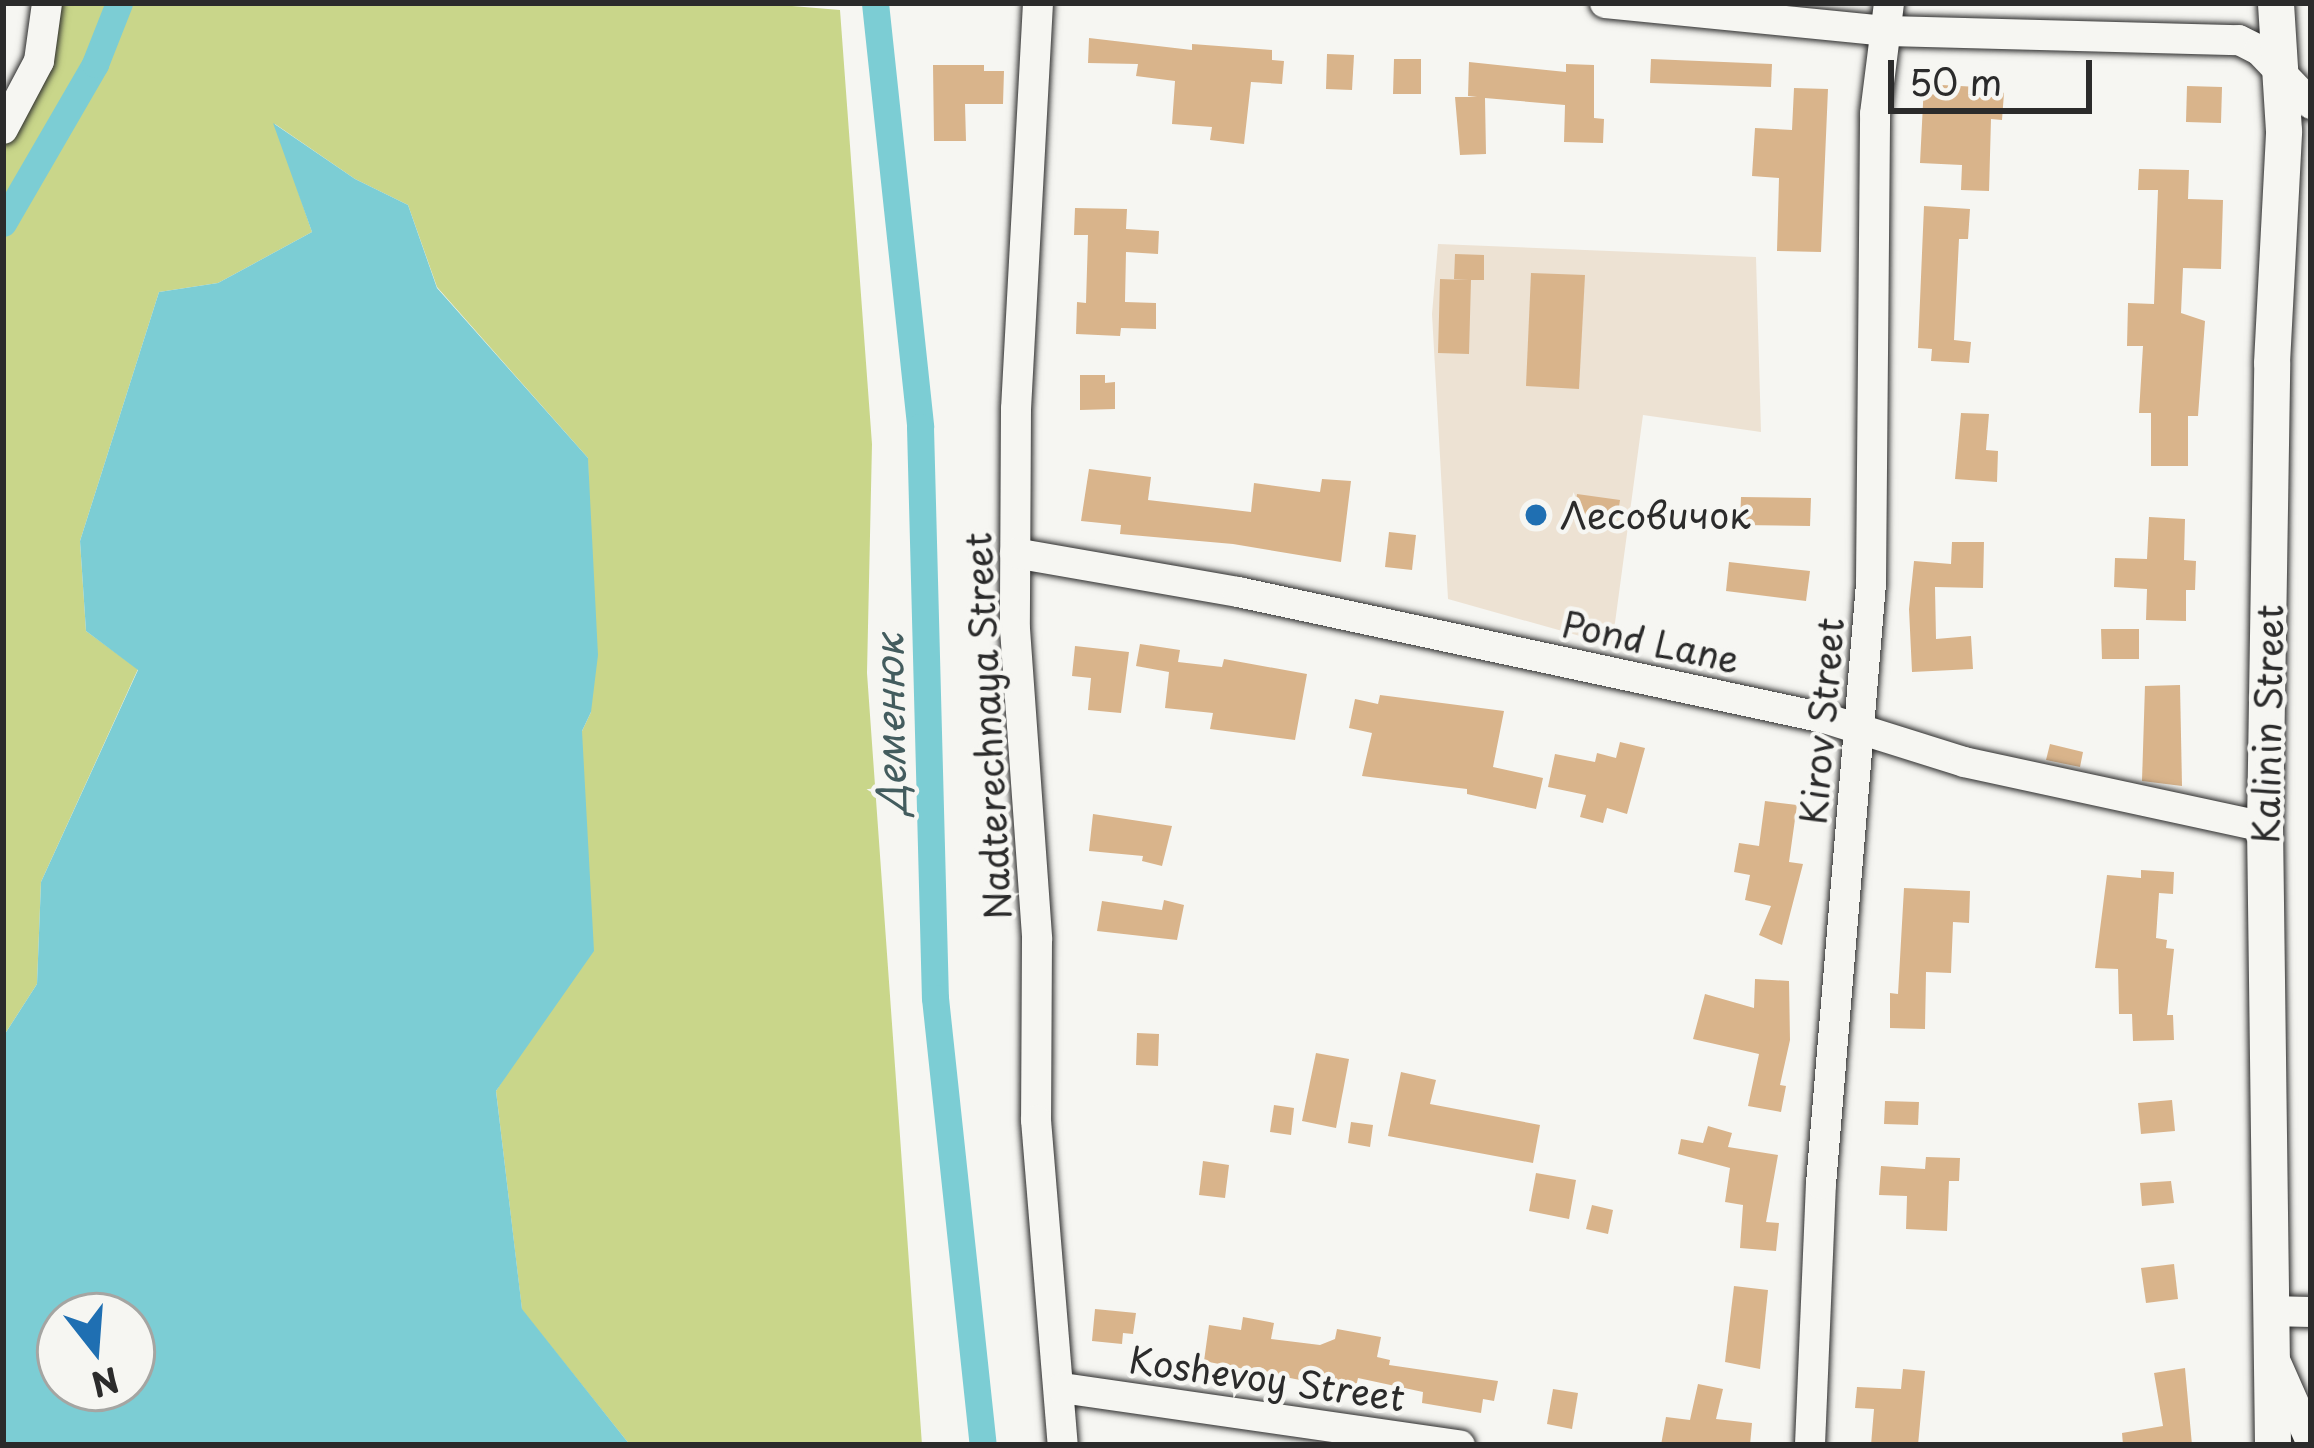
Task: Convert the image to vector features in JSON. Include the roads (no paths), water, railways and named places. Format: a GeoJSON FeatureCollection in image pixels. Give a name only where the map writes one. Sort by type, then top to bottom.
{"type":"FeatureCollection","features":[{"type":"Feature","properties":{"kind":"street"},"geometry":{"type":"LineString","coordinates":[[3,129],[39,61],[47,3]]}},
{"type":"Feature","properties":{"kind":"street","name":"Nadterechnaya Street"},"geometry":{"type":"LineString","coordinates":[[1038,3],[1016,409],[1015,629],[1037,939],[1036,1120],[1064,1445]]}},
{"type":"Feature","properties":{"kind":"street"},"geometry":{"type":"LineString","coordinates":[[1605,3],[2240,40],[2281,71],[2311,104]]}},
{"type":"Feature","properties":{"kind":"street","name":"Kalinin Street"},"geometry":{"type":"LineString","coordinates":[[2273,1445],[2265,827],[2272,363],[2284,131],[2276,3]]}},
{"type":"Feature","properties":{"kind":"street","name":"Kirov Street"},"geometry":{"type":"LineString","coordinates":[[1810,1445],[1821,1184],[1871,583],[1875,114],[1888,17]]}},
{"type":"Feature","properties":{"kind":"street","name":"Pond Lane"},"geometry":{"type":"LineString","coordinates":[[1015,553],[1238,592],[1824,718],[1982,766],[2265,827]]}},
{"type":"Feature","properties":{"kind":"street"},"geometry":{"type":"LineString","coordinates":[[2270,1311],[2311,1312]]}},
{"type":"Feature","properties":{"kind":"street"},"geometry":{"type":"LineString","coordinates":[[2274,1358],[2311,1442]]}},
{"type":"Feature","properties":{"kind":"street","name":"Koshevoy Street"},"geometry":{"type":"LineString","coordinates":[[1062,1388],[1460,1445]]}},
{"type":"Feature","properties":{"kind":"water"},"geometry":{"type":"Polygon","coordinates":[[[273,123],[355,179],[408,205],[437,288],[588,458],[598,655],[591,712],[582,731],[594,951],[496,1091],[522,1309],[630,1445],[3,1445],[3,1037],[37,984],[41,882],[138,670],[86,631],[80,541],[159,292],[218,283],[312,232],[273,123]]]}},
{"type":"Feature","properties":{"kind":"waterway"},"geometry":{"type":"LineString","coordinates":[[3,223],[95,64],[119,3]]}},
{"type":"Feature","properties":{"kind":"waterway","name":"Деменюк"},"geometry":{"type":"LineString","coordinates":[[875,3],[920,427],[935,998],[983,1445]]}},
{"type":"Feature","properties":{"kind":"place","name":"Лесовичок"},"geometry":{"type":"Point","coordinates":[1536,515]}}]}
